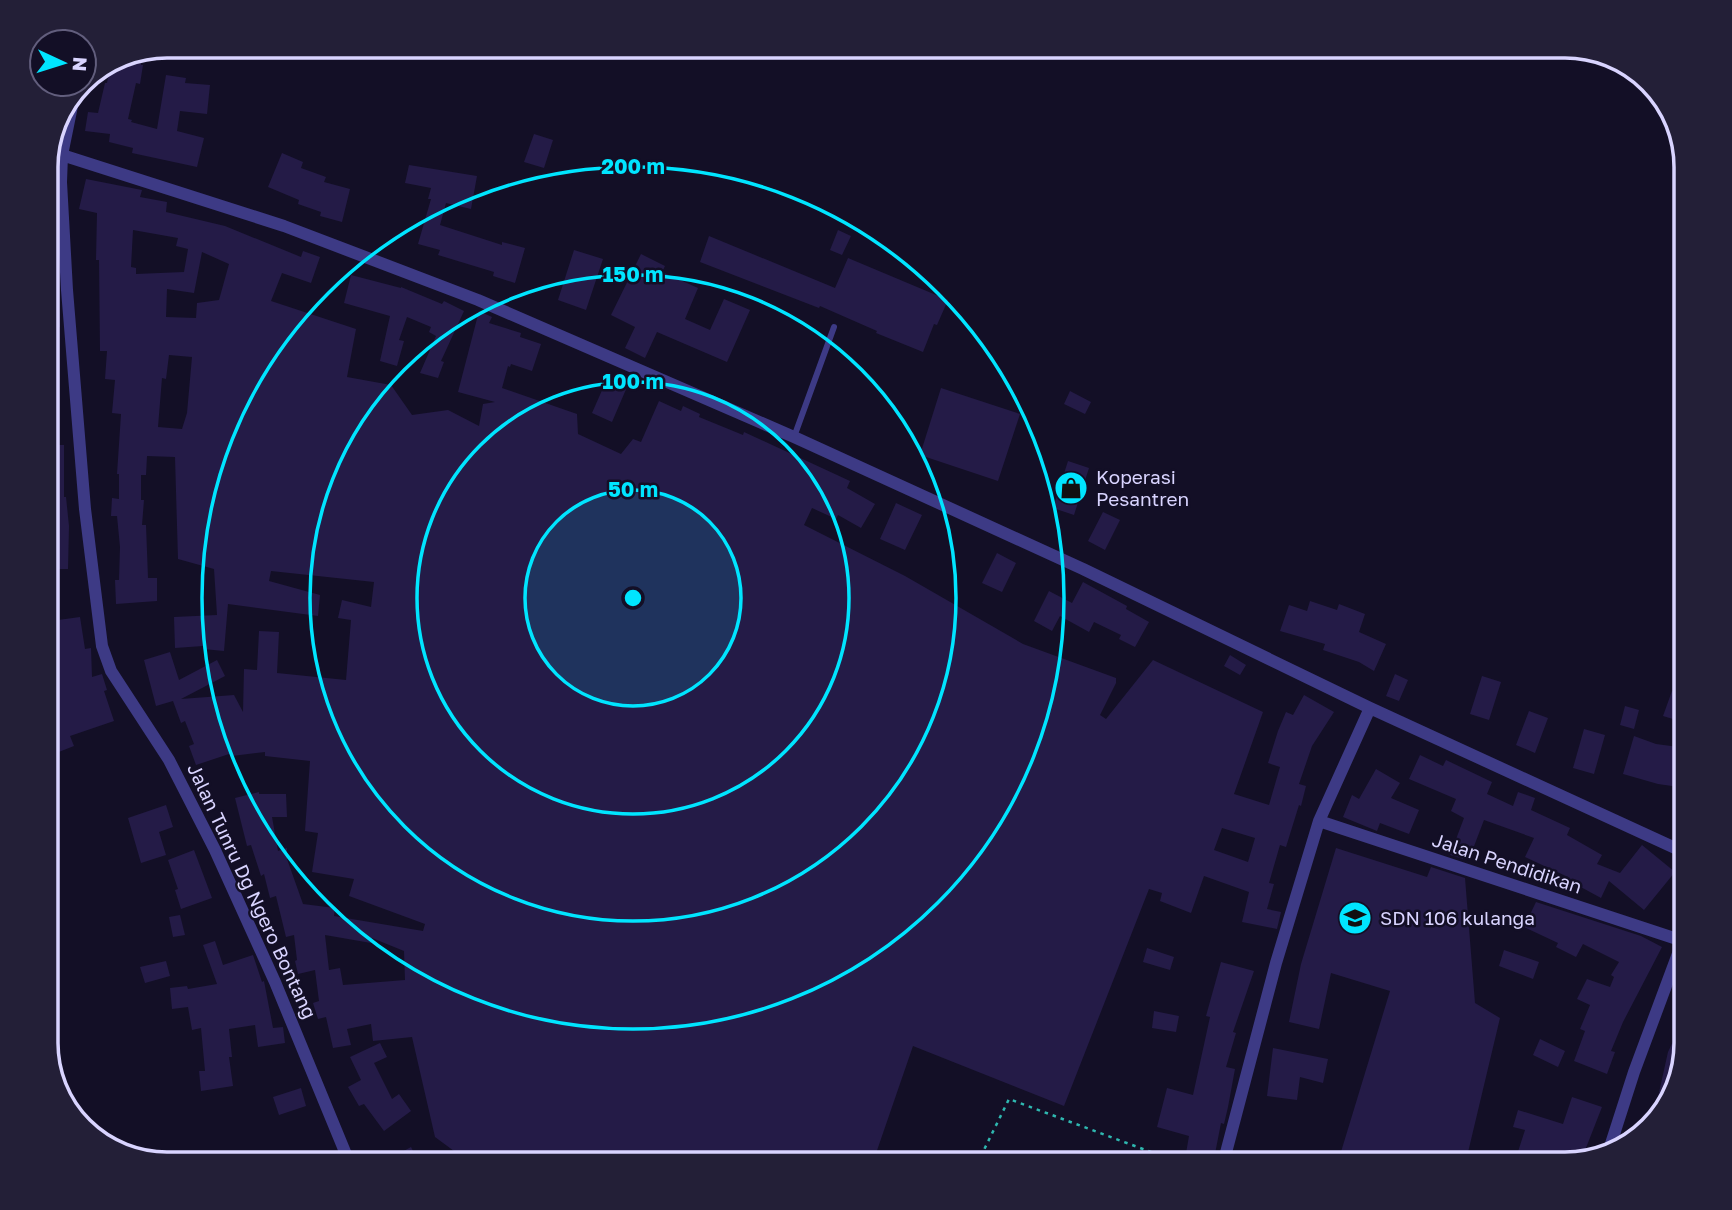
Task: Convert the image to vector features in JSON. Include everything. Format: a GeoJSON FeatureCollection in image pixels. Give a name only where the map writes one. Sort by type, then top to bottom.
{"type":"FeatureCollection","features":[{"type":"Feature","properties":{"kind":"street","name":"Jalan Tunru Dg Ngero Bontang"},"geometry":{"type":"LineString","coordinates":[[68,121],[62,155],[61,182],[68,304],[85,509],[102,646],[111,671],[169,760],[215,850],[297,1032],[345,1152]]}},
{"type":"Feature","properties":{"kind":"street"},"geometry":{"type":"LineString","coordinates":[[62,155],[284,226],[478,300],[794,437],[1674,847]]}},
{"type":"Feature","properties":{"kind":"street"},"geometry":{"type":"LineString","coordinates":[[1226,1152],[1276,963],[1319,821],[1370,708]]}},
{"type":"Feature","properties":{"kind":"street","name":"Jalan Pendidikan"},"geometry":{"type":"LineString","coordinates":[[1319,821],[1674,934]]}},
{"type":"Feature","properties":{"kind":"street"},"geometry":{"type":"LineString","coordinates":[[1612,1142],[1634,1072],[1674,966]]}},
{"type":"Feature","properties":{"kind":"lane"},"geometry":{"type":"LineString","coordinates":[[794,437],[834,327]]}},
{"type":"Feature","properties":{"kind":"path"},"geometry":{"type":"LineString","coordinates":[[982,1152],[1009,1099],[1145,1152]]}},
{"type":"Feature","properties":{"kind":"building"},"geometry":{"type":"Polygon","coordinates":[[[141,62],[140,84],[136,83],[128,119],[157,129],[166,75],[186,78],[185,83],[210,85],[207,114],[180,111],[177,131],[204,138],[197,167],[132,153],[133,148],[109,142],[110,134],[85,131],[88,112],[98,113],[112,72],[141,62]]]}},
{"type":"Feature","properties":{"kind":"building"},"geometry":{"type":"Polygon","coordinates":[[[534,134],[553,140],[544,168],[524,162],[534,134]]]}},
{"type":"Feature","properties":{"kind":"building"},"geometry":{"type":"Polygon","coordinates":[[[282,153],[303,162],[301,168],[326,177],[324,182],[350,189],[342,222],[320,216],[321,212],[298,204],[299,200],[268,187],[282,153]]]}},
{"type":"Feature","properties":{"kind":"building"},"geometry":{"type":"Polygon","coordinates":[[[409,165],[477,176],[471,209],[446,203],[440,225],[502,245],[502,242],[525,248],[515,283],[493,276],[494,272],[438,255],[440,250],[418,244],[431,199],[428,199],[431,188],[405,183],[409,165]]]}},
{"type":"Feature","properties":{"kind":"building"},"geometry":{"type":"Polygon","coordinates":[[[86,179],[142,190],[140,197],[167,202],[166,212],[225,226],[301,257],[303,251],[320,257],[311,283],[282,273],[271,301],[356,329],[347,377],[391,385],[412,415],[448,410],[479,426],[483,404],[495,402],[458,392],[479,311],[492,317],[489,323],[521,333],[520,337],[541,344],[532,371],[511,364],[508,366],[502,388],[577,414],[578,434],[621,454],[633,439],[641,442],[659,401],[681,411],[683,406],[700,414],[699,417],[743,435],[744,432],[850,481],[847,488],[875,504],[861,528],[838,515],[836,519],[812,508],[804,525],[905,576],[1023,644],[1116,678],[1100,715],[1106,719],[1153,660],[1263,712],[1234,794],[1269,805],[1280,767],[1268,763],[1278,731],[1286,712],[1293,715],[1304,695],[1334,712],[1312,746],[1299,784],[1306,786],[1301,806],[1299,805],[1286,847],[1280,845],[1269,883],[1274,884],[1267,909],[1281,912],[1277,929],[1242,922],[1249,892],[1204,876],[1191,913],[1160,901],[1162,893],[1149,889],[1064,1106],[913,1046],[876,1152],[455,1152],[435,1137],[412,1037],[373,1041],[371,1024],[347,1029],[351,1045],[333,1048],[326,1017],[318,1019],[313,1003],[319,1001],[315,970],[298,974],[294,935],[286,937],[276,896],[270,898],[264,874],[261,876],[251,845],[247,846],[235,798],[259,792],[286,794],[287,817],[272,817],[278,851],[287,848],[287,859],[303,904],[335,908],[334,916],[423,931],[425,924],[349,896],[354,879],[312,872],[318,833],[305,831],[310,761],[265,756],[265,752],[232,756],[232,753],[196,765],[189,746],[194,744],[185,721],[181,723],[173,701],[156,706],[144,660],[170,652],[179,680],[217,660],[225,676],[181,699],[234,695],[243,712],[244,669],[257,670],[259,631],[279,632],[277,673],[346,680],[351,620],[338,618],[342,600],[371,607],[374,582],[271,571],[269,581],[320,595],[318,616],[228,604],[224,651],[203,649],[203,646],[175,648],[174,617],[217,615],[214,569],[178,559],[175,457],[147,456],[146,475],[141,475],[141,500],[144,500],[142,525],[146,525],[148,578],[157,578],[157,601],[116,604],[115,580],[119,580],[120,547],[117,516],[111,516],[112,498],[119,499],[117,474],[121,414],[112,413],[115,380],[105,379],[107,351],[100,351],[97,213],[79,209],[86,179]],[[133,230],[131,267],[136,268],[136,274],[184,272],[188,249],[176,246],[178,238],[133,230]],[[202,252],[194,293],[167,289],[166,317],[196,318],[197,303],[219,300],[229,264],[202,252]],[[169,355],[166,379],[162,378],[158,427],[182,429],[187,413],[192,357],[169,355]],[[1222,828],[1214,850],[1248,862],[1255,838],[1222,828]],[[325,935],[329,970],[340,968],[343,985],[405,980],[404,951],[372,938],[371,943],[325,935]]]}},
{"type":"Feature","properties":{"kind":"building"},"geometry":{"type":"Polygon","coordinates":[[[838,230],[851,236],[842,255],[830,250],[838,230]]]}},
{"type":"Feature","properties":{"kind":"building"},"geometry":{"type":"Polygon","coordinates":[[[709,236],[835,288],[848,258],[948,300],[937,325],[934,324],[923,352],[820,306],[819,308],[700,262],[709,236]]]}},
{"type":"Feature","properties":{"kind":"building"},"geometry":{"type":"Polygon","coordinates":[[[574,250],[603,259],[586,310],[558,300],[574,250]]]}},
{"type":"Feature","properties":{"kind":"building"},"geometry":{"type":"Polygon","coordinates":[[[641,254],[665,266],[662,272],[698,288],[685,319],[710,330],[724,299],[750,310],[727,362],[657,332],[645,358],[625,348],[635,327],[611,315],[641,254]]]}},
{"type":"Feature","properties":{"kind":"building"},"geometry":{"type":"Polygon","coordinates":[[[351,275],[401,287],[442,304],[444,301],[464,311],[441,361],[444,362],[438,378],[420,373],[436,336],[429,332],[431,327],[407,317],[399,340],[404,341],[397,366],[380,361],[390,316],[344,303],[351,275]]]}},
{"type":"Feature","properties":{"kind":"building"},"geometry":{"type":"Polygon","coordinates":[[[607,379],[627,387],[612,422],[592,413],[607,379]]]}},
{"type":"Feature","properties":{"kind":"building"},"geometry":{"type":"Polygon","coordinates":[[[941,388],[1020,414],[998,481],[920,455],[941,388]]]}},
{"type":"Feature","properties":{"kind":"building"},"geometry":{"type":"Polygon","coordinates":[[[1070,391],[1091,402],[1085,414],[1064,404],[1070,391]]]}},
{"type":"Feature","properties":{"kind":"building"},"geometry":{"type":"Polygon","coordinates":[[[58,445],[64,445],[64,497],[69,526],[68,569],[58,569],[58,445]]]}},
{"type":"Feature","properties":{"kind":"building","name":"Koperasi Pesantren"},"geometry":{"type":"Polygon","coordinates":[[[1068,461],[1089,468],[1074,515],[1053,508],[1068,461]]]}},
{"type":"Feature","properties":{"kind":"building"},"geometry":{"type":"Polygon","coordinates":[[[896,503],[922,515],[905,550],[880,539],[896,503]]]}},
{"type":"Feature","properties":{"kind":"building"},"geometry":{"type":"Polygon","coordinates":[[[1103,512],[1120,520],[1105,550],[1088,541],[1103,512]]]}},
{"type":"Feature","properties":{"kind":"building"},"geometry":{"type":"Polygon","coordinates":[[[997,553],[1016,563],[1002,592],[982,583],[997,553]]]}},
{"type":"Feature","properties":{"kind":"building"},"geometry":{"type":"Polygon","coordinates":[[[1083,582],[1127,606],[1126,609],[1149,622],[1135,647],[1119,639],[1121,635],[1094,622],[1089,632],[1060,616],[1052,631],[1034,621],[1049,591],[1072,603],[1083,582]]]}},
{"type":"Feature","properties":{"kind":"building"},"geometry":{"type":"Polygon","coordinates":[[[1310,601],[1337,610],[1339,604],[1365,614],[1359,632],[1386,644],[1374,671],[1359,662],[1323,650],[1325,644],[1280,631],[1289,605],[1307,611],[1310,601]]]}},
{"type":"Feature","properties":{"kind":"building"},"geometry":{"type":"Polygon","coordinates":[[[80,617],[85,649],[91,648],[92,677],[102,674],[107,690],[104,691],[114,721],[70,736],[74,746],[58,752],[59,676],[58,620],[80,617]]]}},
{"type":"Feature","properties":{"kind":"building"},"geometry":{"type":"Polygon","coordinates":[[[1230,655],[1246,665],[1240,675],[1224,666],[1230,655]]]}},
{"type":"Feature","properties":{"kind":"building"},"geometry":{"type":"Polygon","coordinates":[[[1395,674],[1408,680],[1399,701],[1386,696],[1395,674]]]}},
{"type":"Feature","properties":{"kind":"building"},"geometry":{"type":"Polygon","coordinates":[[[1482,676],[1501,682],[1489,720],[1470,714],[1482,676]]]}},
{"type":"Feature","properties":{"kind":"building"},"geometry":{"type":"Polygon","coordinates":[[[1672,691],[1674,692],[1674,719],[1663,716],[1672,691]]]}},
{"type":"Feature","properties":{"kind":"building"},"geometry":{"type":"Polygon","coordinates":[[[1625,706],[1639,710],[1634,729],[1620,725],[1625,706]]]}},
{"type":"Feature","properties":{"kind":"building"},"geometry":{"type":"Polygon","coordinates":[[[1529,711],[1548,718],[1535,753],[1516,745],[1529,711]]]}},
{"type":"Feature","properties":{"kind":"building"},"geometry":{"type":"Polygon","coordinates":[[[1584,729],[1605,735],[1594,774],[1573,768],[1584,729]]]}},
{"type":"Feature","properties":{"kind":"building"},"geometry":{"type":"Polygon","coordinates":[[[1634,736],[1656,744],[1674,746],[1674,786],[1623,774],[1634,736]]]}},
{"type":"Feature","properties":{"kind":"building"},"geometry":{"type":"Polygon","coordinates":[[[1420,755],[1443,766],[1446,760],[1492,782],[1487,794],[1513,806],[1518,792],[1535,798],[1531,810],[1570,828],[1567,835],[1602,855],[1597,864],[1620,873],[1642,845],[1674,873],[1644,910],[1609,881],[1601,898],[1566,879],[1568,877],[1525,857],[1534,838],[1484,820],[1471,854],[1463,851],[1463,859],[1450,855],[1464,818],[1451,811],[1456,799],[1409,779],[1420,755]]]}},
{"type":"Feature","properties":{"kind":"building"},"geometry":{"type":"Polygon","coordinates":[[[1376,769],[1400,783],[1391,798],[1419,810],[1409,834],[1380,823],[1377,831],[1343,817],[1352,795],[1359,799],[1376,769]]]}},
{"type":"Feature","properties":{"kind":"building"},"geometry":{"type":"Polygon","coordinates":[[[166,805],[173,827],[159,832],[166,855],[141,863],[128,818],[166,805]]]}},
{"type":"Feature","properties":{"kind":"building"},"geometry":{"type":"Polygon","coordinates":[[[1336,848],[1427,877],[1431,867],[1465,878],[1475,1003],[1500,1018],[1468,1152],[1341,1152],[1390,991],[1331,973],[1319,1029],[1289,1022],[1301,964],[1336,848]]]}},
{"type":"Feature","properties":{"kind":"building"},"geometry":{"type":"Polygon","coordinates":[[[194,850],[212,898],[181,909],[175,890],[178,889],[168,860],[194,850]]]}},
{"type":"Feature","properties":{"kind":"building"},"geometry":{"type":"Polygon","coordinates":[[[1536,902],[1641,936],[1662,947],[1623,1022],[1611,1051],[1615,1052],[1607,1074],[1574,1061],[1585,1031],[1580,1029],[1590,1005],[1577,999],[1587,979],[1610,987],[1614,977],[1611,975],[1619,962],[1583,944],[1576,957],[1556,947],[1558,943],[1524,927],[1536,902]]]}},
{"type":"Feature","properties":{"kind":"building"},"geometry":{"type":"Polygon","coordinates":[[[180,915],[185,935],[173,937],[169,917],[180,915]]]}},
{"type":"Feature","properties":{"kind":"building"},"geometry":{"type":"Polygon","coordinates":[[[215,941],[223,965],[253,955],[262,982],[264,981],[273,1028],[283,1027],[285,1043],[258,1047],[255,1025],[229,1029],[233,1086],[201,1091],[199,1071],[205,1071],[201,1028],[192,1030],[188,1007],[172,1009],[170,988],[187,986],[188,989],[217,984],[203,945],[215,941]]]}},
{"type":"Feature","properties":{"kind":"building"},"geometry":{"type":"Polygon","coordinates":[[[1147,948],[1174,957],[1170,970],[1143,962],[1147,948]]]}},
{"type":"Feature","properties":{"kind":"building"},"geometry":{"type":"Polygon","coordinates":[[[1504,950],[1539,962],[1533,979],[1499,966],[1504,950]]]}},
{"type":"Feature","properties":{"kind":"building"},"geometry":{"type":"Polygon","coordinates":[[[166,961],[170,976],[145,983],[140,967],[166,961]]]}},
{"type":"Feature","properties":{"kind":"building"},"geometry":{"type":"Polygon","coordinates":[[[1221,962],[1254,971],[1233,1032],[1236,1033],[1226,1067],[1235,1069],[1215,1152],[1186,1152],[1189,1136],[1157,1127],[1167,1088],[1193,1095],[1210,1017],[1206,1016],[1221,962]]]}},
{"type":"Feature","properties":{"kind":"building"},"geometry":{"type":"Polygon","coordinates":[[[1154,1011],[1179,1016],[1176,1032],[1152,1028],[1154,1011]]]}},
{"type":"Feature","properties":{"kind":"building"},"geometry":{"type":"Polygon","coordinates":[[[1540,1039],[1565,1051],[1558,1067],[1533,1055],[1540,1039]]]}},
{"type":"Feature","properties":{"kind":"building"},"geometry":{"type":"Polygon","coordinates":[[[1674,1039],[1671,1071],[1657,1103],[1668,1052],[1674,1039]]]}},
{"type":"Feature","properties":{"kind":"building"},"geometry":{"type":"Polygon","coordinates":[[[380,1043],[387,1057],[374,1063],[392,1099],[399,1094],[411,1111],[384,1131],[364,1104],[359,1106],[348,1087],[361,1080],[350,1057],[380,1043]]]}},
{"type":"Feature","properties":{"kind":"building"},"geometry":{"type":"Polygon","coordinates":[[[1273,1048],[1328,1059],[1323,1083],[1300,1077],[1297,1100],[1267,1096],[1273,1048]]]}},
{"type":"Feature","properties":{"kind":"building"},"geometry":{"type":"Polygon","coordinates":[[[301,1088],[306,1106],[279,1115],[273,1097],[301,1088]]]}},
{"type":"Feature","properties":{"kind":"building"},"geometry":{"type":"Polygon","coordinates":[[[1572,1097],[1602,1107],[1585,1150],[1518,1152],[1525,1130],[1513,1127],[1518,1110],[1563,1124],[1572,1097]]]}},
{"type":"Feature","properties":{"kind":"place","name":"Koperasi Pesantren"},"geometry":{"type":"Point","coordinates":[1071,488]}},
{"type":"Feature","properties":{"kind":"place","name":"SDN 106 kulanga"},"geometry":{"type":"Point","coordinates":[1355,918]}}]}
